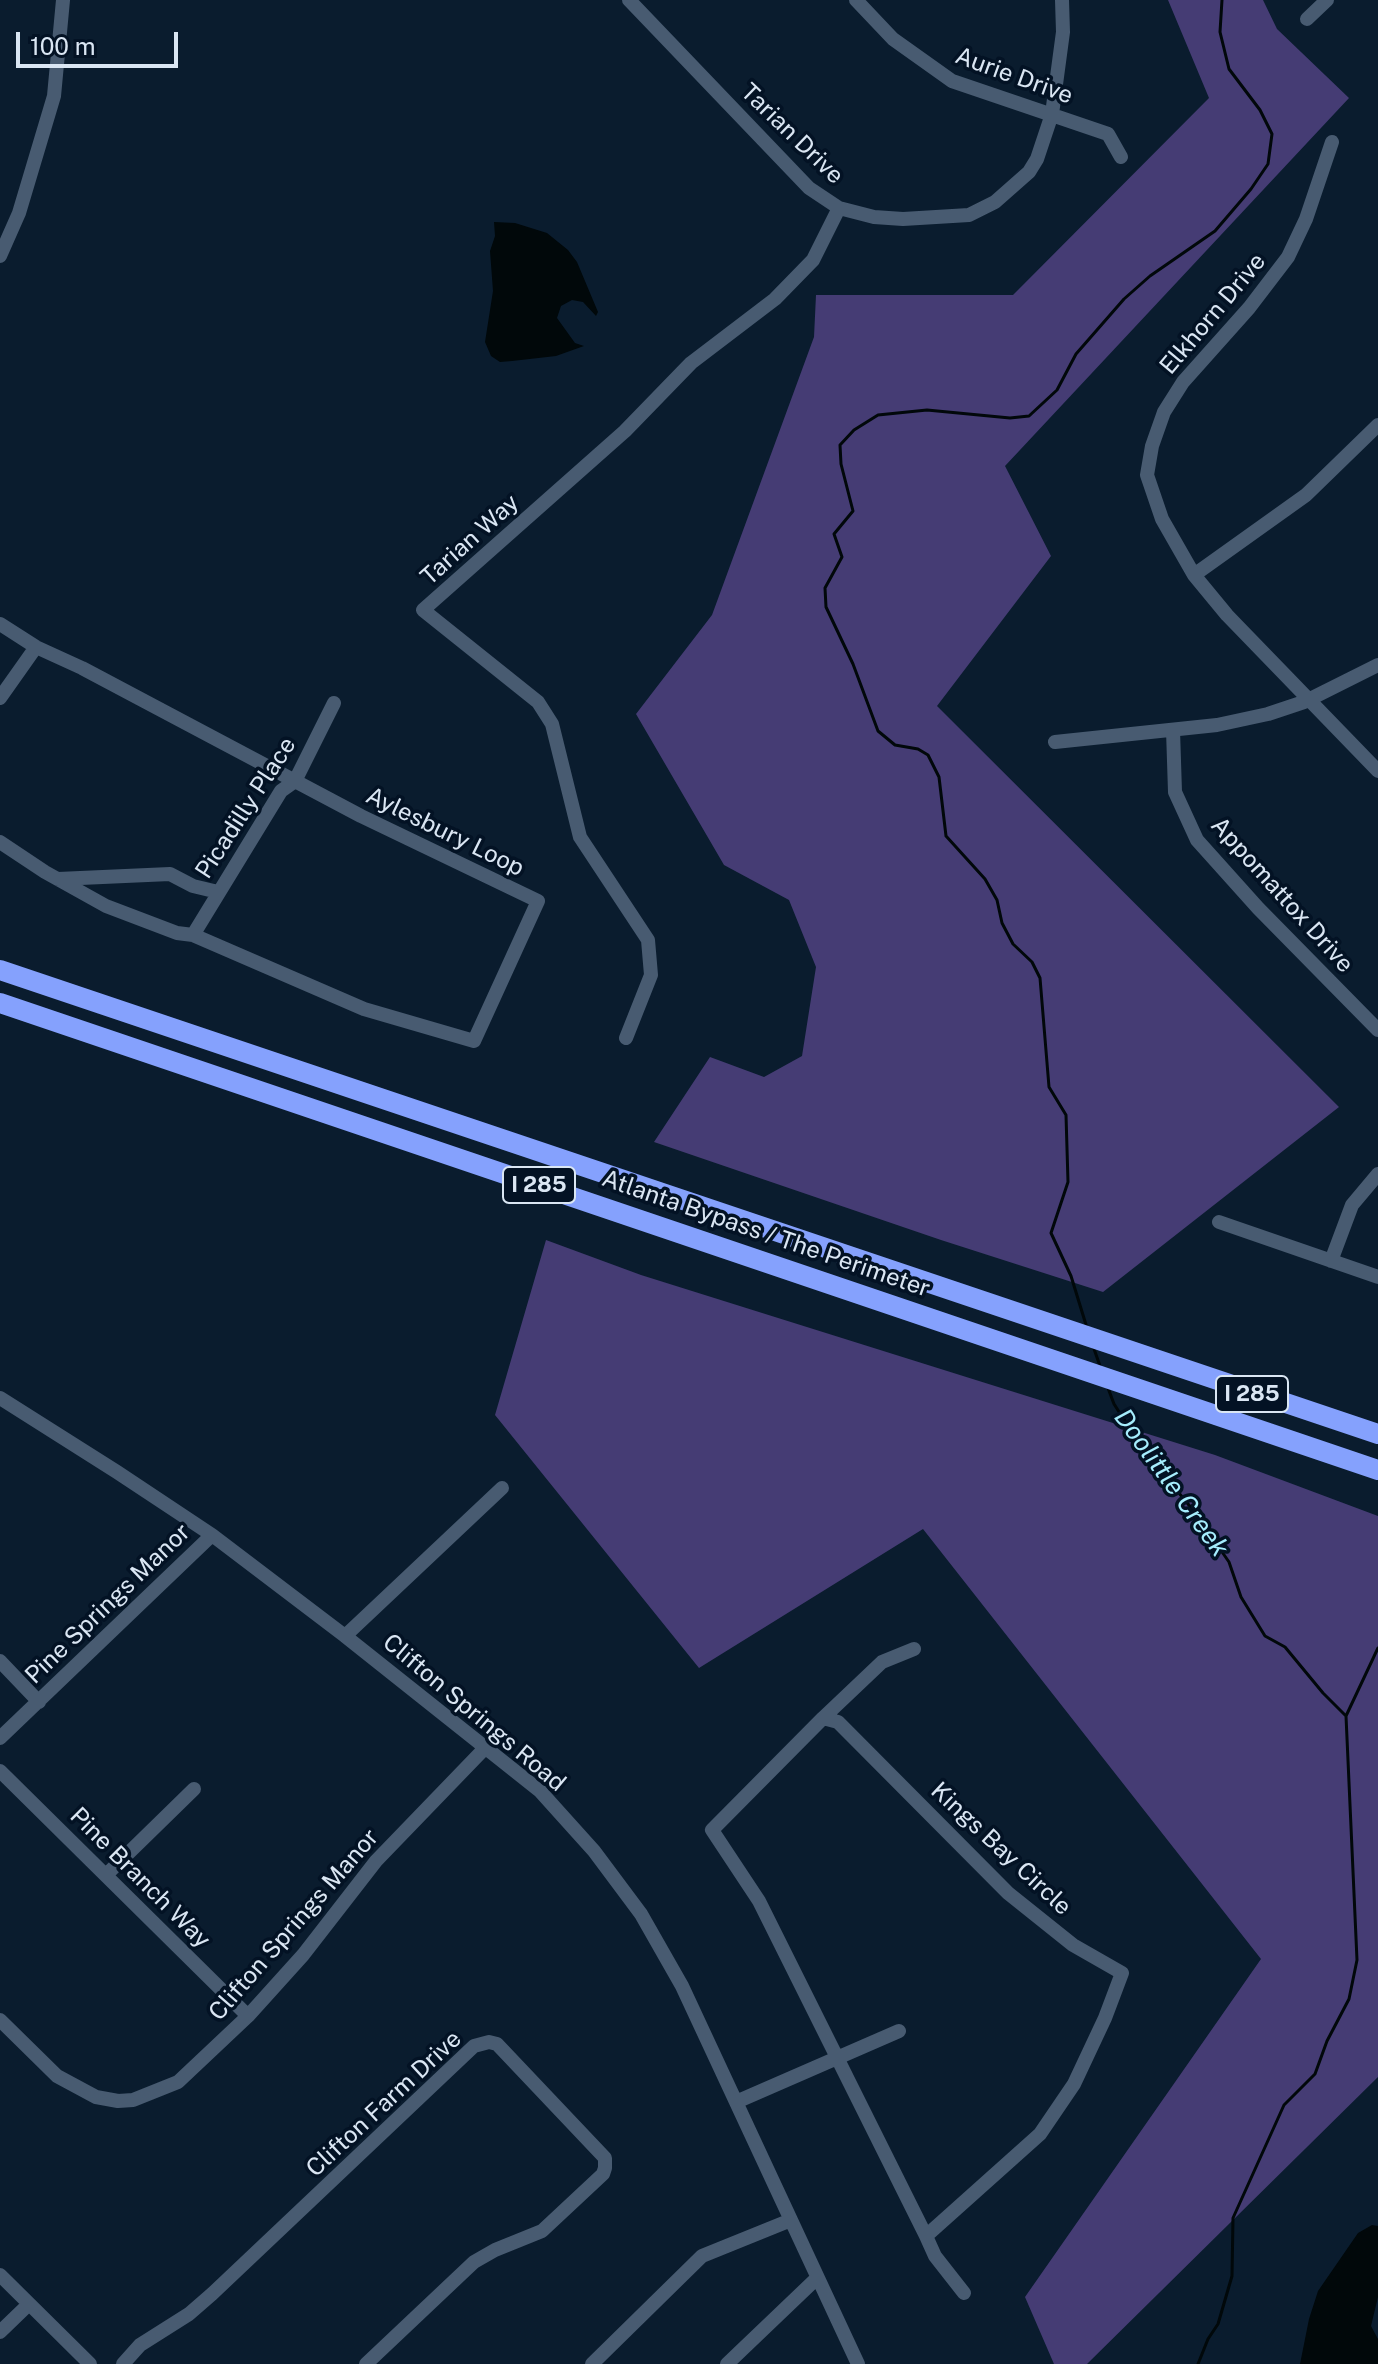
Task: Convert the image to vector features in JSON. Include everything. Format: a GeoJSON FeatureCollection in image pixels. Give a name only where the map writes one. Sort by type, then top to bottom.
{"type":"FeatureCollection","features":[{"type":"Feature","properties":{"kind":"highway","name":"Atlanta Bypass / The Perimeter"},"geometry":{"type":"LineString","coordinates":[[0,970],[1378,1434]]}},
{"type":"Feature","properties":{"kind":"highway","name":"Atlanta Bypass / The Perimeter"},"geometry":{"type":"LineString","coordinates":[[0,1003],[1378,1470]]}},
{"type":"Feature","properties":{"kind":"street"},"geometry":{"type":"LineString","coordinates":[[0,256],[19,213],[54,96],[63,0]]}},
{"type":"Feature","properties":{"kind":"street","name":"Tarian Drive"},"geometry":{"type":"LineString","coordinates":[[629,0],[809,188],[839,208],[888,218],[969,215],[995,202],[1029,172],[1037,159],[1052,114],[1063,32],[1062,0]]}},
{"type":"Feature","properties":{"kind":"street","name":"Aurie Drive"},"geometry":{"type":"LineString","coordinates":[[856,0],[893,39],[952,81],[1108,134],[1121,157]]}},
{"type":"Feature","properties":{"kind":"street"},"geometry":{"type":"LineString","coordinates":[[1307,19],[1327,0]]}},
{"type":"Feature","properties":{"kind":"street","name":"Elkhorn Drive"},"geometry":{"type":"LineString","coordinates":[[1332,142],[1306,219],[1288,257],[1249,308],[1183,382],[1164,412],[1152,446],[1147,475],[1162,519],[1194,575],[1227,615],[1378,771]]}},
{"type":"Feature","properties":{"kind":"street","name":"Tarian Way"},"geometry":{"type":"LineString","coordinates":[[626,1038],[651,975],[648,940],[580,837],[552,724],[538,702],[423,610],[625,431],[691,363],[775,299],[813,260],[839,208]]}},
{"type":"Feature","properties":{"kind":"street"},"geometry":{"type":"LineString","coordinates":[[1194,575],[1306,495],[1378,425]]}},
{"type":"Feature","properties":{"kind":"street","name":"Aylesbury Loop"},"geometry":{"type":"LineString","coordinates":[[0,624],[36,647],[82,668],[361,816],[538,901],[474,1041],[364,1009],[193,935],[177,933],[106,906],[56,879],[0,842]]}},
{"type":"Feature","properties":{"kind":"street"},"geometry":{"type":"LineString","coordinates":[[0,698],[36,647]]}},
{"type":"Feature","properties":{"kind":"street"},"geometry":{"type":"LineString","coordinates":[[1055,742],[1230,723],[1268,714],[1308,699],[1378,665]]}},
{"type":"Feature","properties":{"kind":"street","name":"Picadilly Place"},"geometry":{"type":"LineString","coordinates":[[193,935],[281,791],[295,781],[334,703]]}},
{"type":"Feature","properties":{"kind":"street","name":"Appomattox Drive"},"geometry":{"type":"LineString","coordinates":[[1173,730],[1175,792],[1197,840],[1258,908],[1378,1030]]}},
{"type":"Feature","properties":{"kind":"street"},"geometry":{"type":"LineString","coordinates":[[56,879],[170,874],[193,886],[218,892]]}},
{"type":"Feature","properties":{"kind":"street"},"geometry":{"type":"LineString","coordinates":[[1331,1261],[1352,1205],[1378,1174]]}},
{"type":"Feature","properties":{"kind":"street"},"geometry":{"type":"LineString","coordinates":[[1219,1222],[1378,1277]]}},
{"type":"Feature","properties":{"kind":"street","name":"Clifton Springs Road"},"geometry":{"type":"LineString","coordinates":[[0,1398],[212,1535],[345,1636],[540,1791],[594,1851],[641,1914],[682,1986],[858,2364]]}},
{"type":"Feature","properties":{"kind":"street"},"geometry":{"type":"LineString","coordinates":[[345,1636],[502,1488]]}},
{"type":"Feature","properties":{"kind":"street","name":"Pine Springs Manor"},"geometry":{"type":"LineString","coordinates":[[0,1738],[212,1535]]}},
{"type":"Feature","properties":{"kind":"street"},"geometry":{"type":"LineString","coordinates":[[914,1649],[882,1662],[712,1830],[759,1901],[935,2256],[964,2293]]}},
{"type":"Feature","properties":{"kind":"street"},"geometry":{"type":"LineString","coordinates":[[0,1661],[39,1702]]}},
{"type":"Feature","properties":{"kind":"street","name":"Kings Bay Circle"},"geometry":{"type":"LineString","coordinates":[[823,1718],[838,1722],[1008,1893],[1073,1945],[1122,1973],[1074,2084],[1040,2134],[926,2236]]}},
{"type":"Feature","properties":{"kind":"street","name":"Clifton Springs Manor"},"geometry":{"type":"LineString","coordinates":[[0,2020],[57,2076],[96,2097],[118,2101],[151,2094],[178,2082],[248,2016],[303,1955],[376,1861],[486,1747]]}},
{"type":"Feature","properties":{"kind":"street","name":"Pine Branch Way"},"geometry":{"type":"LineString","coordinates":[[0,1771],[248,2016]]}},
{"type":"Feature","properties":{"kind":"street"},"geometry":{"type":"LineString","coordinates":[[106,1875],[194,1789]]}},
{"type":"Feature","properties":{"kind":"street"},"geometry":{"type":"LineString","coordinates":[[736,2102],[899,2031]]}},
{"type":"Feature","properties":{"kind":"street","name":"Clifton Farm Drive"},"geometry":{"type":"LineString","coordinates":[[123,2364],[140,2345],[189,2314],[212,2294],[474,2046],[497,2044],[605,2158],[603,2174],[542,2231],[474,2262],[366,2364]]}},
{"type":"Feature","properties":{"kind":"street"},"geometry":{"type":"LineString","coordinates":[[592,2364],[702,2256],[791,2220]]}},
{"type":"Feature","properties":{"kind":"street"},"geometry":{"type":"LineString","coordinates":[[0,2275],[90,2364]]}},
{"type":"Feature","properties":{"kind":"street"},"geometry":{"type":"LineString","coordinates":[[727,2364],[817,2278]]}},
{"type":"Feature","properties":{"kind":"street"},"geometry":{"type":"LineString","coordinates":[[0,2332],[29,2304]]}},
{"type":"Feature","properties":{"kind":"shaded area"},"geometry":{"type":"Polygon","coordinates":[[[1168,0],[1263,0],[1277,29],[1349,98],[1005,466],[1051,556],[937,706],[1339,1107],[1103,1292],[654,1142],[710,1057],[764,1077],[802,1056],[816,967],[789,900],[724,865],[636,714],[712,615],[814,337],[816,295],[1013,295],[1209,98],[1168,0]]]}},
{"type":"Feature","properties":{"kind":"shaded area"},"geometry":{"type":"Polygon","coordinates":[[[494,222],[515,223],[547,233],[577,262],[598,312],[596,316],[583,302],[572,300],[561,306],[557,318],[575,343],[584,346],[556,356],[512,361],[500,362],[491,356],[485,342],[493,291],[490,251],[495,236],[494,222]]]}},
{"type":"Feature","properties":{"kind":"shaded area"},"geometry":{"type":"Polygon","coordinates":[[[546,1240],[641,1275],[1215,1455],[1378,1516],[1378,2077],[1087,2364],[1054,2364],[1025,2297],[1261,1959],[923,1529],[699,1668],[495,1415],[546,1240]]]}},
{"type":"Feature","properties":{"kind":"shaded area"},"geometry":{"type":"Polygon","coordinates":[[[1372,2225],[1378,2226],[1378,2297],[1371,2326],[1378,2339],[1378,2364],[1300,2364],[1318,2291],[1358,2233],[1372,2225]]]}},
{"type":"Feature","properties":{"kind":"waterway","name":"Doolittle Creek"},"geometry":{"type":"LineString","coordinates":[[1087,1328],[1071,1276],[1051,1233],[1068,1182],[1066,1115],[1049,1087],[1040,978],[1032,962],[1013,944],[1002,923],[997,900],[985,879],[946,836],[939,777],[928,755],[918,749],[895,745],[878,731],[853,664],[826,607],[825,588],[842,557],[834,534],[853,511],[841,464],[840,445],[854,430],[878,415],[927,410],[1010,418],[1029,416],[1057,390],[1076,354],[1124,299],[1150,276],[1215,231],[1268,164],[1272,134],[1260,110],[1229,69],[1220,32],[1222,0]]}},
{"type":"Feature","properties":{"kind":"waterway","name":"Doolittle Creek"},"geometry":{"type":"LineString","coordinates":[[1093,1346],[1100,1366]]}},
{"type":"Feature","properties":{"kind":"waterway","name":"Doolittle Creek"},"geometry":{"type":"LineString","coordinates":[[1108,1388],[1114,1404],[1145,1452],[1193,1510],[1229,1562],[1241,1597],[1265,1636],[1285,1647],[1346,1716],[1357,1960],[1349,1999],[1327,2041],[1315,2074],[1284,2105],[1233,2218],[1232,2276],[1218,2324],[1198,2364]]}},
{"type":"Feature","properties":{"kind":"waterway"},"geometry":{"type":"LineString","coordinates":[[1346,1716],[1378,1648]]}}]}
